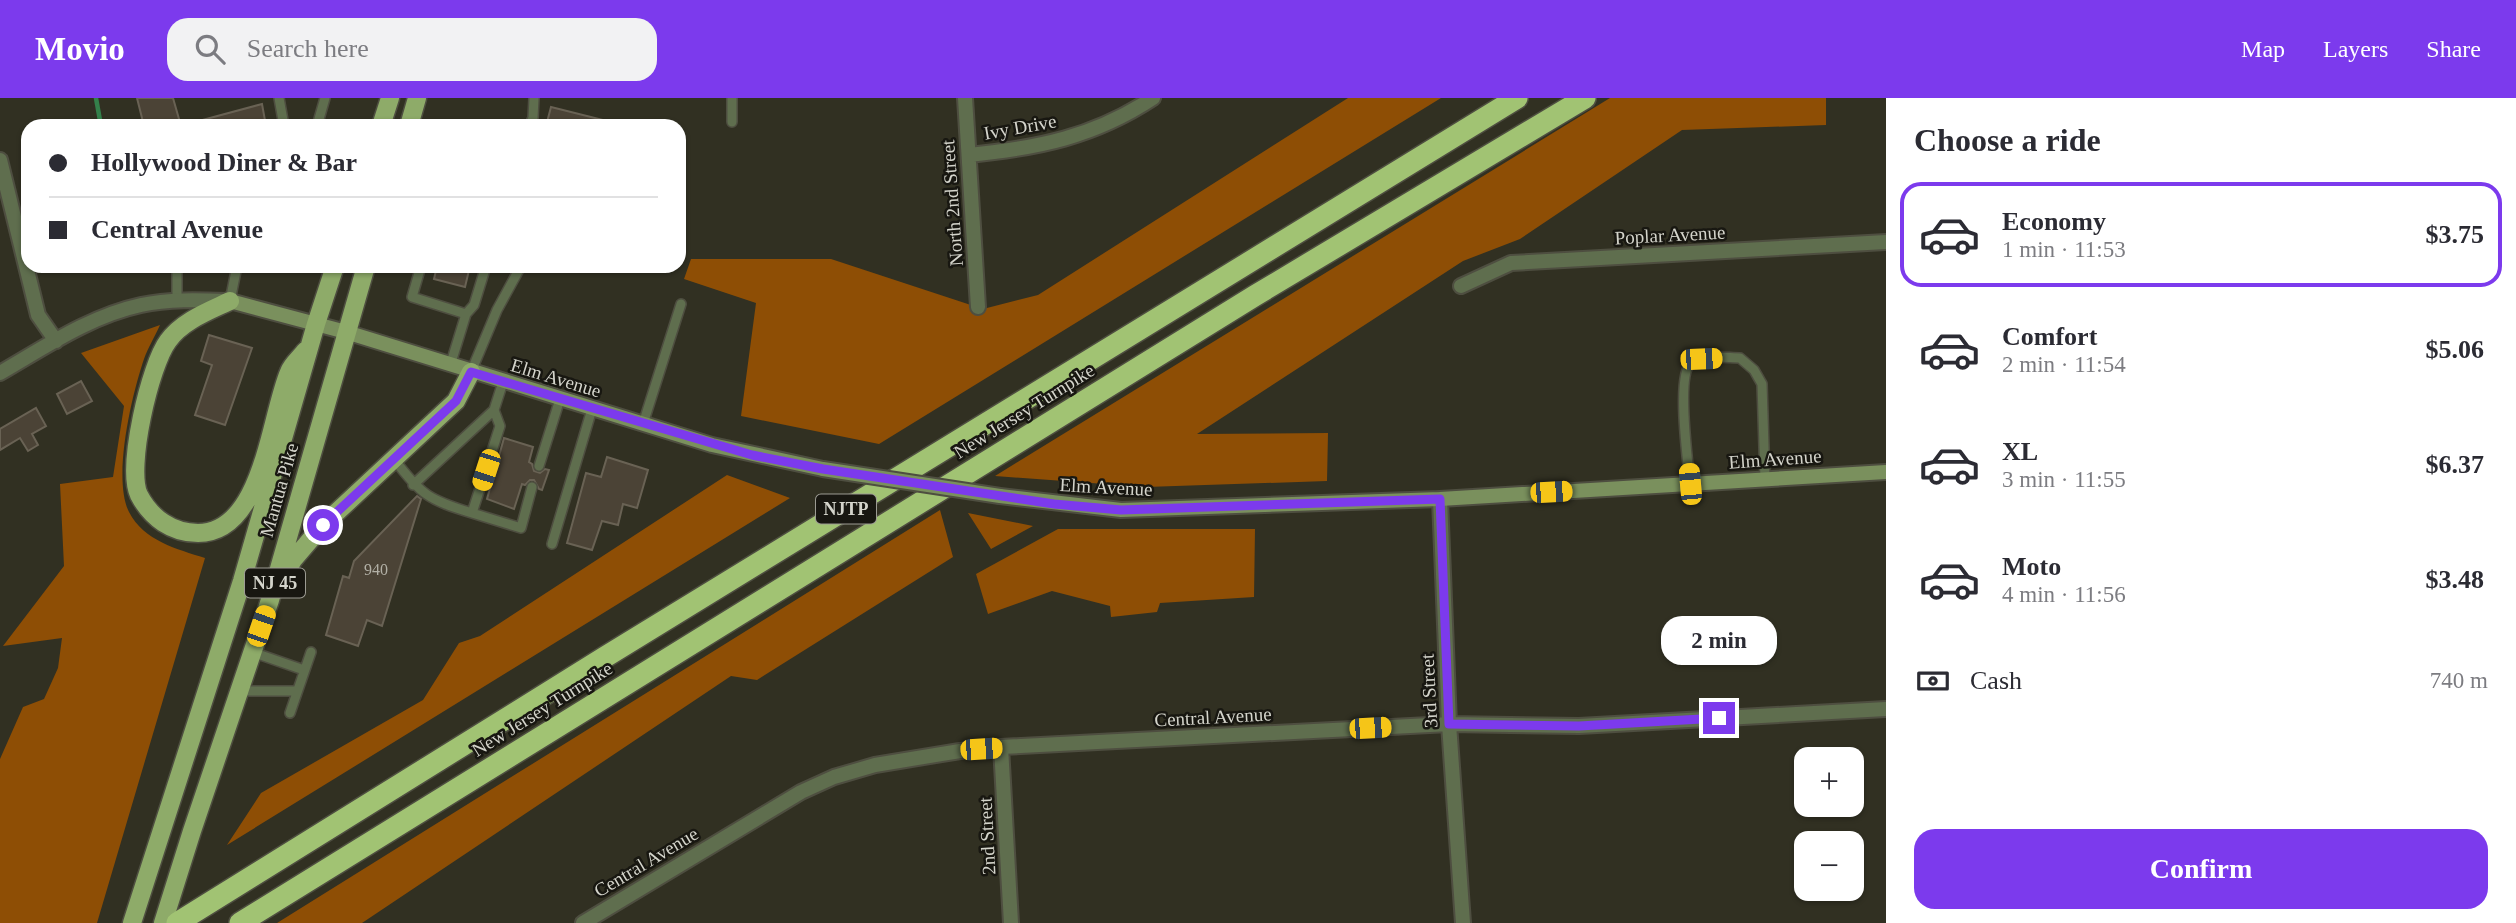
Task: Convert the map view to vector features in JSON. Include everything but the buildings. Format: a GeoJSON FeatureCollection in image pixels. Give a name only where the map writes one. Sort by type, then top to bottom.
{"type":"FeatureCollection","features":[{"type":"Feature","properties":{"kind":"highway","name":"New Jersey Turnpike"},"geometry":{"type":"LineString","coordinates":[[177,923],[1517,98]]}},
{"type":"Feature","properties":{"kind":"highway","name":"New Jersey Turnpike"},"geometry":{"type":"LineString","coordinates":[[240,923],[1244,302],[1585,98]]}},
{"type":"Feature","properties":{"kind":"main road"},"geometry":{"type":"LineString","coordinates":[[383,119],[390,98]]}},
{"type":"Feature","properties":{"kind":"main road"},"geometry":{"type":"LineString","coordinates":[[411,119],[417,98]]}},
{"type":"Feature","properties":{"kind":"main road","name":"Mantua Pike"},"geometry":{"type":"LineString","coordinates":[[132,923],[242,581],[330,273]]}},
{"type":"Feature","properties":{"kind":"main road","name":"Mantua Pike"},"geometry":{"type":"LineString","coordinates":[[163,923],[191,831],[270,600],[364,273]]}},
{"type":"Feature","properties":{"kind":"main road"},"geometry":{"type":"LineString","coordinates":[[230,301],[181,327],[167,341],[148,392],[134,472],[139,494],[165,526],[200,533],[219,528],[245,505],[255,485],[290,370],[310,346]]}},
{"type":"Feature","properties":{"kind":"main road","name":"Elm Avenue"},"geometry":{"type":"LineString","coordinates":[[230,301],[346,332],[450,366],[752,455],[823,469],[1000,496],[1121,510],[1440,499],[1886,472]]}},
{"type":"Feature","properties":{"kind":"main road"},"geometry":{"type":"LineString","coordinates":[[270,600],[293,561],[323,525],[456,401],[471,372]]}},
{"type":"Feature","properties":{"kind":"street","name":"North 2nd Street"},"geometry":{"type":"LineString","coordinates":[[965,98],[978,307]]}},
{"type":"Feature","properties":{"kind":"street","name":"Ivy Drive"},"geometry":{"type":"LineString","coordinates":[[969,155],[1023,150],[1089,132],[1153,98]]}},
{"type":"Feature","properties":{"kind":"street"},"geometry":{"type":"LineString","coordinates":[[0,160],[21,246]]}},
{"type":"Feature","properties":{"kind":"street","name":"Poplar Avenue"},"geometry":{"type":"LineString","coordinates":[[1461,286],[1511,263],[1886,242]]}},
{"type":"Feature","properties":{"kind":"street"},"geometry":{"type":"LineString","coordinates":[[28,273],[38,315],[56,341]]}},
{"type":"Feature","properties":{"kind":"street"},"geometry":{"type":"LineString","coordinates":[[0,373],[112,313],[142,304],[177,300],[230,301]]}},
{"type":"Feature","properties":{"kind":"street","name":"3rd Street"},"geometry":{"type":"LineString","coordinates":[[1440,499],[1449,724],[1463,923]]}},
{"type":"Feature","properties":{"kind":"street","name":"Central Avenue"},"geometry":{"type":"LineString","coordinates":[[583,923],[600,919],[801,792],[834,777],[909,758],[1001,747],[1449,724],[1579,726],[1886,709]]}},
{"type":"Feature","properties":{"kind":"street","name":"2nd Street"},"geometry":{"type":"LineString","coordinates":[[1001,747],[1011,923]]}},
{"type":"Feature","properties":{"kind":"lane"},"geometry":{"type":"LineString","coordinates":[[279,98],[283,119]]}},
{"type":"Feature","properties":{"kind":"lane"},"geometry":{"type":"LineString","coordinates":[[319,119],[325,98]]}},
{"type":"Feature","properties":{"kind":"lane"},"geometry":{"type":"LineString","coordinates":[[532,119],[534,98]]}},
{"type":"Feature","properties":{"kind":"lane"},"geometry":{"type":"LineString","coordinates":[[732,98],[733,122]]}},
{"type":"Feature","properties":{"kind":"lane"},"geometry":{"type":"LineString","coordinates":[[177,273],[177,300]]}},
{"type":"Feature","properties":{"kind":"lane"},"geometry":{"type":"LineString","coordinates":[[230,301],[236,273]]}},
{"type":"Feature","properties":{"kind":"lane"},"geometry":{"type":"LineString","coordinates":[[419,273],[412,298],[466,314]]}},
{"type":"Feature","properties":{"kind":"lane"},"geometry":{"type":"LineString","coordinates":[[450,366],[466,314],[474,305],[484,273]]}},
{"type":"Feature","properties":{"kind":"lane"},"geometry":{"type":"LineString","coordinates":[[471,372],[497,310],[517,273]]}},
{"type":"Feature","properties":{"kind":"lane"},"geometry":{"type":"LineString","coordinates":[[643,424],[681,304]]}},
{"type":"Feature","properties":{"kind":"lane"},"geometry":{"type":"LineString","coordinates":[[1690,484],[1683,391],[1685,373],[1691,363],[1701,359],[1740,358],[1754,370],[1762,384],[1765,479]]}},
{"type":"Feature","properties":{"kind":"lane"},"geometry":{"type":"LineString","coordinates":[[413,485],[494,410],[503,382]]}},
{"type":"Feature","properties":{"kind":"lane"},"geometry":{"type":"LineString","coordinates":[[539,466],[560,399]]}},
{"type":"Feature","properties":{"kind":"lane"},"geometry":{"type":"LineString","coordinates":[[552,544],[592,409]]}},
{"type":"Feature","properties":{"kind":"lane"},"geometry":{"type":"LineString","coordinates":[[472,513],[500,426],[494,410]]}},
{"type":"Feature","properties":{"kind":"lane"},"geometry":{"type":"LineString","coordinates":[[394,459],[413,485],[438,503],[520,528],[532,487]]}},
{"type":"Feature","properties":{"kind":"lane"},"geometry":{"type":"LineString","coordinates":[[252,652],[304,670]]}},
{"type":"Feature","properties":{"kind":"lane"},"geometry":{"type":"LineString","coordinates":[[290,713],[311,652]]}},
{"type":"Feature","properties":{"kind":"lane"},"geometry":{"type":"LineString","coordinates":[[239,691],[298,691]]}},
{"type":"Feature","properties":{"kind":"shaded area"},"geometry":{"type":"Polygon","coordinates":[[[1348,98],[1441,98],[879,444],[741,416],[756,303],[684,279],[691,259],[831,259],[983,309],[1038,295],[1348,98]]]}},
{"type":"Feature","properties":{"kind":"shaded area"},"geometry":{"type":"Polygon","coordinates":[[[1610,98],[1826,98],[1826,125],[1682,130],[1520,239],[1463,261],[1197,434],[1328,433],[1327,481],[1146,487],[995,476],[1610,98]]]}},
{"type":"Feature","properties":{"kind":"shaded area"},"geometry":{"type":"Polygon","coordinates":[[[160,325],[144,359],[129,414],[123,458],[124,497],[135,522],[152,537],[205,558],[97,923],[0,923],[0,759],[23,707],[44,699],[58,668],[62,638],[3,646],[64,566],[60,484],[113,477],[124,406],[81,353],[160,325]]]}},
{"type":"Feature","properties":{"kind":"shaded area"},"geometry":{"type":"Polygon","coordinates":[[[727,475],[790,498],[227,845],[261,793],[423,700],[459,643],[480,636],[727,475]]]}},
{"type":"Feature","properties":{"kind":"shaded area"},"geometry":{"type":"Polygon","coordinates":[[[940,510],[953,557],[757,680],[731,676],[362,923],[277,923],[940,510]]]}},
{"type":"Feature","properties":{"kind":"shaded area"},"geometry":{"type":"Polygon","coordinates":[[[968,513],[1033,526],[991,549],[968,513]]]}},
{"type":"Feature","properties":{"kind":"shaded area"},"geometry":{"type":"Polygon","coordinates":[[[1058,529],[1255,529],[1254,597],[1160,603],[1157,612],[1111,617],[1110,606],[1052,591],[988,614],[976,574],[1058,529]]]}},
{"type":"Feature","properties":{"kind":"waterway"},"geometry":{"type":"LineString","coordinates":[[96,98],[100,119]]}},
{"type":"Feature","properties":{"kind":"route"},"geometry":{"type":"LineString","coordinates":[[323,525],[456,401],[471,372],[752,455],[823,469],[1054,504],[1121,510],[1440,499],[1449,724],[1579,726],[1719,718]]}}]}
